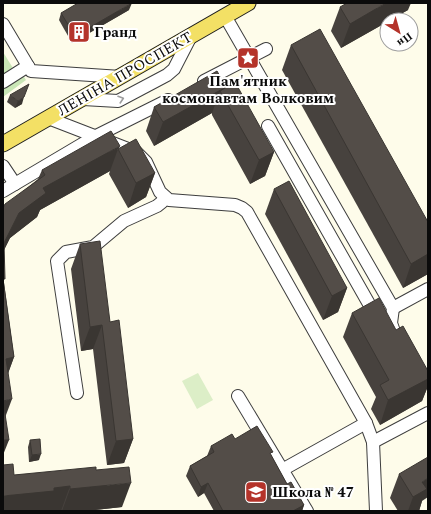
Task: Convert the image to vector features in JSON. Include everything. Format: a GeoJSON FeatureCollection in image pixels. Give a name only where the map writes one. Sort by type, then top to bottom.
{"type":"FeatureCollection","features":[{"type":"Feature","properties":{"kind":"main road","name":"ЛЕНІНА ПРОСПЕКТ"},"geometry":{"type":"LineString","coordinates":[[3,144],[248,3]]}},
{"type":"Feature","properties":{"kind":"street"},"geometry":{"type":"LineString","coordinates":[[225,16],[393,308],[391,323],[394,333],[402,346]]}},
{"type":"Feature","properties":{"kind":"street"},"geometry":{"type":"LineString","coordinates":[[3,24],[31,71],[121,77]]}},
{"type":"Feature","properties":{"kind":"street"},"geometry":{"type":"LineString","coordinates":[[83,99],[118,101],[167,75],[174,69],[192,34]]}},
{"type":"Feature","properties":{"kind":"street"},"geometry":{"type":"LineString","coordinates":[[194,86],[266,49]]}},
{"type":"Feature","properties":{"kind":"street"},"geometry":{"type":"LineString","coordinates":[[3,82],[28,66]]}},
{"type":"Feature","properties":{"kind":"street"},"geometry":{"type":"LineString","coordinates":[[3,191],[96,136],[181,93]]}},
{"type":"Feature","properties":{"kind":"street"},"geometry":{"type":"LineString","coordinates":[[48,118],[132,150],[142,157],[164,196],[169,200],[235,205],[247,212],[366,423],[373,442],[376,511]]}},
{"type":"Feature","properties":{"kind":"street"},"geometry":{"type":"LineString","coordinates":[[268,126],[377,318],[384,326],[394,333]]}},
{"type":"Feature","properties":{"kind":"street"},"geometry":{"type":"LineString","coordinates":[[3,166],[15,184]]}},
{"type":"Feature","properties":{"kind":"street"},"geometry":{"type":"LineString","coordinates":[[77,393],[56,261],[66,252],[93,247],[98,244],[116,226],[157,206],[162,202],[164,196]]}},
{"type":"Feature","properties":{"kind":"street"},"geometry":{"type":"LineString","coordinates":[[393,308],[428,289]]}},
{"type":"Feature","properties":{"kind":"street"},"geometry":{"type":"LineString","coordinates":[[238,396],[307,511]]}},
{"type":"Feature","properties":{"kind":"street"},"geometry":{"type":"LineString","coordinates":[[373,442],[428,413]]}},
{"type":"Feature","properties":{"kind":"street"},"geometry":{"type":"LineString","coordinates":[[282,470],[366,423]]}},
{"type":"Feature","properties":{"kind":"green space"},"geometry":{"type":"Polygon","coordinates":[[[3,52],[16,73],[3,81],[3,52]]]}},
{"type":"Feature","properties":{"kind":"green space"},"geometry":{"type":"Polygon","coordinates":[[[22,74],[26,80],[3,97],[3,87],[22,74]]]}},
{"type":"Feature","properties":{"kind":"green space"},"geometry":{"type":"Polygon","coordinates":[[[198,373],[213,400],[197,409],[182,381],[198,373]]]}},
{"type":"Feature","properties":{"kind":"building","name":"Гранд"},"geometry":{"type":"Polygon","coordinates":[[[78,3],[132,3],[75,36],[61,13],[78,3]]]}},
{"type":"Feature","properties":{"kind":"building"},"geometry":{"type":"Polygon","coordinates":[[[347,3],[386,3],[350,24],[340,7],[347,3]]]}},
{"type":"Feature","properties":{"kind":"building"},"geometry":{"type":"Polygon","coordinates":[[[320,29],[428,222],[428,254],[411,264],[291,45],[320,29]]]}},
{"type":"Feature","properties":{"kind":"building"},"geometry":{"type":"Polygon","coordinates":[[[217,71],[226,87],[163,122],[154,107],[217,71]]]}},
{"type":"Feature","properties":{"kind":"building"},"geometry":{"type":"Polygon","coordinates":[[[235,82],[274,152],[259,160],[220,91],[235,82]]]}},
{"type":"Feature","properties":{"kind":"building"},"geometry":{"type":"Polygon","coordinates":[[[29,84],[24,97],[18,101],[10,95],[29,84]]]}},
{"type":"Feature","properties":{"kind":"building"},"geometry":{"type":"Polygon","coordinates":[[[111,131],[120,146],[43,188],[46,193],[19,213],[4,243],[5,279],[3,279],[3,208],[5,204],[45,175],[42,170],[111,131]]]}},
{"type":"Feature","properties":{"kind":"building"},"geometry":{"type":"Polygon","coordinates":[[[136,139],[155,173],[136,183],[118,149],[136,139]]]}},
{"type":"Feature","properties":{"kind":"building"},"geometry":{"type":"Polygon","coordinates":[[[289,181],[347,288],[332,296],[274,189],[289,181]]]}},
{"type":"Feature","properties":{"kind":"building"},"geometry":{"type":"Polygon","coordinates":[[[100,241],[110,322],[119,320],[133,439],[116,441],[102,325],[90,327],[80,244],[100,241]]]}},
{"type":"Feature","properties":{"kind":"building"},"geometry":{"type":"Polygon","coordinates":[[[3,279],[14,357],[6,359],[12,399],[3,401],[3,279]]]}},
{"type":"Feature","properties":{"kind":"building"},"geometry":{"type":"Polygon","coordinates":[[[379,298],[396,330],[403,326],[428,371],[428,379],[388,400],[380,385],[389,380],[352,313],[379,298]]]}},
{"type":"Feature","properties":{"kind":"building"},"geometry":{"type":"Polygon","coordinates":[[[3,401],[9,440],[3,440],[3,401]]]}},
{"type":"Feature","properties":{"kind":"building"},"geometry":{"type":"Polygon","coordinates":[[[257,426],[273,452],[270,453],[287,484],[291,482],[304,505],[293,511],[223,511],[208,483],[201,487],[190,466],[214,452],[211,446],[232,434],[235,439],[257,426]]]}},
{"type":"Feature","properties":{"kind":"building"},"geometry":{"type":"Polygon","coordinates":[[[40,439],[41,454],[32,455],[30,440],[40,439]]]}},
{"type":"Feature","properties":{"kind":"building"},"geometry":{"type":"Polygon","coordinates":[[[428,457],[428,478],[422,482],[427,489],[413,497],[399,474],[428,457]]]}},
{"type":"Feature","properties":{"kind":"building"},"geometry":{"type":"Polygon","coordinates":[[[13,464],[14,475],[96,467],[96,470],[129,467],[131,483],[70,489],[70,486],[54,488],[54,491],[3,496],[3,465],[13,464]]]}},
{"type":"Feature","properties":{"kind":"place","name":"Гранд"},"geometry":{"type":"Point","coordinates":[79,32]}},
{"type":"Feature","properties":{"kind":"place","name":"Пам'ятник космонавтам Волковим"},"geometry":{"type":"Point","coordinates":[248,58]}},
{"type":"Feature","properties":{"kind":"place","name":"Школа № 47"},"geometry":{"type":"Point","coordinates":[256,492]}}]}
